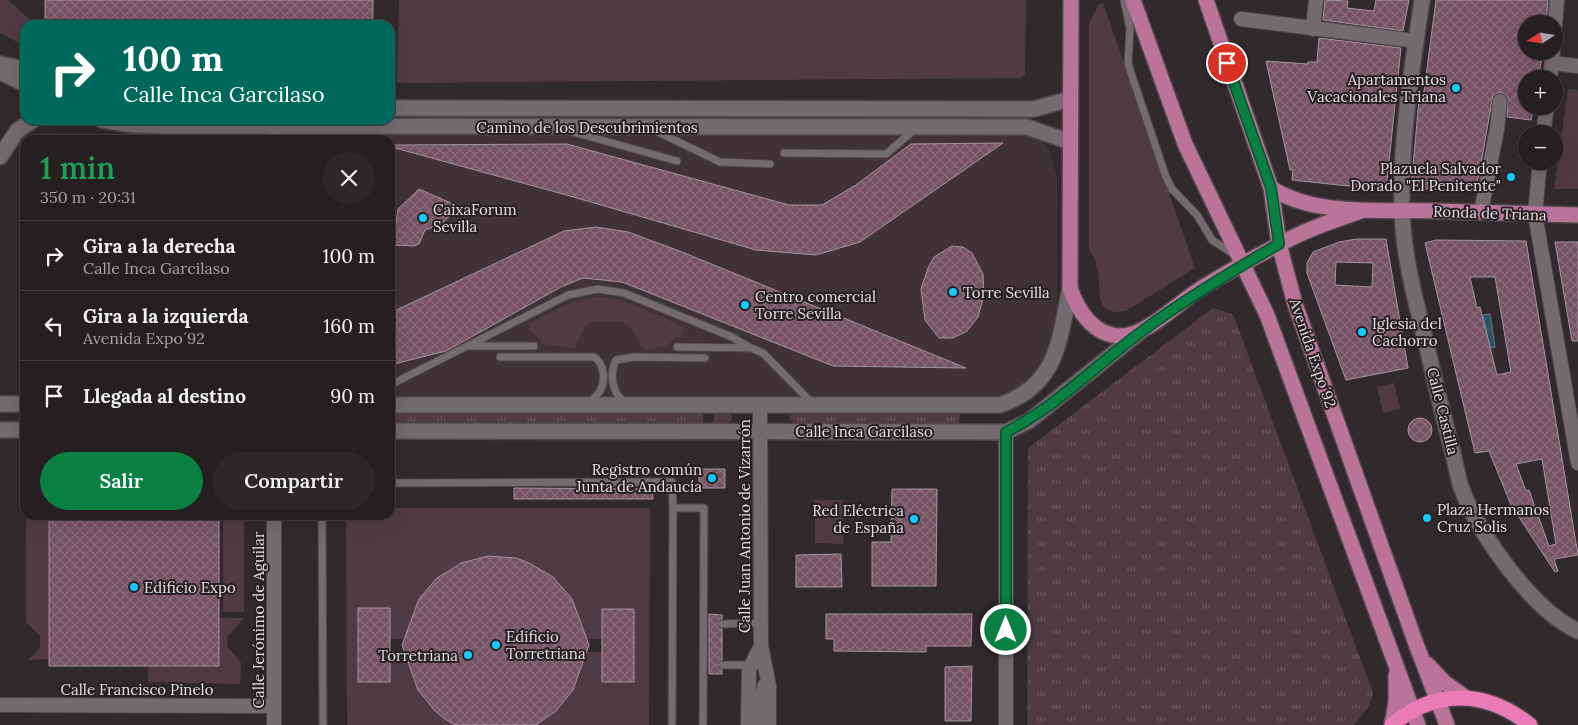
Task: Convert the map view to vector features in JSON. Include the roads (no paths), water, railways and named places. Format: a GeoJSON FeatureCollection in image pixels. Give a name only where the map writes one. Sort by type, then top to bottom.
{"type":"FeatureCollection","features":[{"type":"Feature","properties":{"kind":"highway"},"geometry":{"type":"LineString","coordinates":[[1392,725],[1412,710],[1438,700],[1465,698],[1500,705],[1530,725]]}},
{"type":"Feature","properties":{"kind":"main road"},"geometry":{"type":"LineString","coordinates":[[1072,0],[1070,288],[1077,306],[1086,320],[1096,327],[1109,334],[1122,336],[1140,332]]}},
{"type":"Feature","properties":{"kind":"main road"},"geometry":{"type":"LineString","coordinates":[[1072,16],[1080,0]]}},
{"type":"Feature","properties":{"kind":"main road","name":"Avenida Expo´92"},"geometry":{"type":"LineString","coordinates":[[1133,0],[1185,144],[1267,315],[1418,725]]}},
{"type":"Feature","properties":{"kind":"main road","name":"Avenida Expo´92"},"geometry":{"type":"LineString","coordinates":[[1206,0],[1271,188],[1279,244],[1295,304],[1447,725]]}},
{"type":"Feature","properties":{"kind":"main road"},"geometry":{"type":"LineString","coordinates":[[1271,188],[1288,199],[1306,204],[1364,210]]}},
{"type":"Feature","properties":{"kind":"main road","name":"Calle Inca Garcilaso"},"geometry":{"type":"LineString","coordinates":[[1140,332],[1240,261],[1312,227],[1364,210]]}},
{"type":"Feature","properties":{"kind":"main road","name":"Ronda de Triana"},"geometry":{"type":"LineString","coordinates":[[1364,210],[1578,215]]}},
{"type":"Feature","properties":{"kind":"main road"},"geometry":{"type":"LineString","coordinates":[[1421,657],[1445,683],[1465,698]]}},
{"type":"Feature","properties":{"kind":"main road"},"geometry":{"type":"LineString","coordinates":[[1392,725],[1396,702],[1396,666]]}},
{"type":"Feature","properties":{"kind":"street"},"geometry":{"type":"LineString","coordinates":[[1313,29],[1316,0]]}},
{"type":"Feature","properties":{"kind":"street","name":"Calle Castilla"},"geometry":{"type":"LineString","coordinates":[[1422,0],[1403,152],[1402,210],[1403,229],[1419,315],[1462,487],[1491,545],[1535,600],[1570,627],[1578,630]]}},
{"type":"Feature","properties":{"kind":"street"},"geometry":{"type":"LineString","coordinates":[[1556,15],[1557,0]]}},
{"type":"Feature","properties":{"kind":"street"},"geometry":{"type":"LineString","coordinates":[[1241,19],[1416,42]]}},
{"type":"Feature","properties":{"kind":"street"},"geometry":{"type":"LineString","coordinates":[[1561,60],[1578,66]]}},
{"type":"Feature","properties":{"kind":"street"},"geometry":{"type":"LineString","coordinates":[[0,64],[20,68]]}},
{"type":"Feature","properties":{"kind":"street"},"geometry":{"type":"LineString","coordinates":[[0,72],[20,82]]}},
{"type":"Feature","properties":{"kind":"street","name":"Camino de los Descubrimientos"},"geometry":{"type":"LineString","coordinates":[[395,108],[1034,109],[1070,99]]}},
{"type":"Feature","properties":{"kind":"street"},"geometry":{"type":"LineString","coordinates":[[1481,212],[1497,129],[1500,101]]}},
{"type":"Feature","properties":{"kind":"street"},"geometry":{"type":"LineString","coordinates":[[0,157],[18,131],[26,125]]}},
{"type":"Feature","properties":{"kind":"street","name":"Camino de los Descubrimientos"},"geometry":{"type":"LineString","coordinates":[[154,125],[275,129],[552,127],[1029,128],[1070,142]]}},
{"type":"Feature","properties":{"kind":"street"},"geometry":{"type":"LineString","coordinates":[[1539,170],[1535,214],[1578,463]]}},
{"type":"Feature","properties":{"kind":"street","name":"Calle Inca Garcilaso"},"geometry":{"type":"LineString","coordinates":[[395,405],[1000,405],[1017,399],[1031,391],[1047,371],[1057,350],[1070,288]]}},
{"type":"Feature","properties":{"kind":"street","name":"Calle Inca Garcilaso"},"geometry":{"type":"LineString","coordinates":[[395,431],[1006,432],[1029,421],[1140,332]]}},
{"type":"Feature","properties":{"kind":"street"},"geometry":{"type":"LineString","coordinates":[[0,404],[20,404]]}},
{"type":"Feature","properties":{"kind":"street","name":"Calle Juan Antonio de Vizarrón"},"geometry":{"type":"LineString","coordinates":[[760,405],[761,646],[758,667],[769,686],[769,725]]}},
{"type":"Feature","properties":{"kind":"street"},"geometry":{"type":"LineString","coordinates":[[0,430],[20,430]]}},
{"type":"Feature","properties":{"kind":"street"},"geometry":{"type":"LineString","coordinates":[[1006,432],[1006,725]]}},
{"type":"Feature","properties":{"kind":"street","name":"Calle Jerónimo de Aguilar"},"geometry":{"type":"LineString","coordinates":[[274,520],[274,725]]}},
{"type":"Feature","properties":{"kind":"street"},"geometry":{"type":"LineString","coordinates":[[758,667],[765,687],[759,703],[759,725]]}},
{"type":"Feature","properties":{"kind":"street","name":"Calle Juan Antonio de Vizarrón"},"geometry":{"type":"LineString","coordinates":[[748,725],[749,670],[758,667]]}},
{"type":"Feature","properties":{"kind":"street","name":"Calle Francisco Pinelo"},"geometry":{"type":"LineString","coordinates":[[0,705],[274,706]]}},
{"type":"Feature","properties":{"kind":"lane"},"geometry":{"type":"LineString","coordinates":[[1124,0],[1130,28],[1128,63],[1166,177],[1172,188],[1197,216],[1212,240],[1240,261]]}},
{"type":"Feature","properties":{"kind":"lane"},"geometry":{"type":"LineString","coordinates":[[552,127],[677,161]]}},
{"type":"Feature","properties":{"kind":"lane"},"geometry":{"type":"LineString","coordinates":[[647,127],[720,162],[770,164]]}},
{"type":"Feature","properties":{"kind":"lane"},"geometry":{"type":"LineString","coordinates":[[784,153],[886,154],[918,127]]}},
{"type":"Feature","properties":{"kind":"lane"},"geometry":{"type":"LineString","coordinates":[[395,383],[469,346],[483,336],[568,295],[598,288],[624,294],[732,337],[763,353],[814,406]]}},
{"type":"Feature","properties":{"kind":"lane"},"geometry":{"type":"LineString","coordinates":[[469,346],[534,346]]}},
{"type":"Feature","properties":{"kind":"lane"},"geometry":{"type":"LineString","coordinates":[[677,346],[751,348]]}},
{"type":"Feature","properties":{"kind":"lane"},"geometry":{"type":"LineString","coordinates":[[500,357],[594,357],[599,360],[602,367],[602,384],[600,391],[585,405]]}},
{"type":"Feature","properties":{"kind":"lane"},"geometry":{"type":"LineString","coordinates":[[629,405],[616,394],[613,384],[613,367],[616,360],[634,357],[705,358]]}},
{"type":"Feature","properties":{"kind":"lane"},"geometry":{"type":"LineString","coordinates":[[395,482],[672,482],[672,725]]}},
{"type":"Feature","properties":{"kind":"lane"},"geometry":{"type":"LineString","coordinates":[[673,508],[704,508],[706,665],[703,725]]}},
{"type":"Feature","properties":{"kind":"lane"},"geometry":{"type":"LineString","coordinates":[[322,520],[323,725]]}},
{"type":"Feature","properties":{"kind":"lane"},"geometry":{"type":"LineString","coordinates":[[722,624],[760,623]]}},
{"type":"Feature","properties":{"kind":"lane"},"geometry":{"type":"LineString","coordinates":[[722,665],[758,667]]}},
{"type":"Feature","properties":{"kind":"water"},"geometry":{"type":"Polygon","coordinates":[[[1490,314],[1495,347],[1490,348],[1483,315],[1490,314]]]}},
{"type":"Feature","properties":{"kind":"place","name":"Apartamentos Vacacionales Triana"},"geometry":{"type":"Point","coordinates":[1456,88]}},
{"type":"Feature","properties":{"kind":"place","name":"Plazuela Salvador Dorado \"El Penitente\""},"geometry":{"type":"Point","coordinates":[1511,177]}},
{"type":"Feature","properties":{"kind":"place","name":"CaixaForum Sevilla"},"geometry":{"type":"Point","coordinates":[423,218]}},
{"type":"Feature","properties":{"kind":"place","name":"Torre Sevilla"},"geometry":{"type":"Point","coordinates":[953,292]}},
{"type":"Feature","properties":{"kind":"place","name":"Centro comercial Torre Sevilla"},"geometry":{"type":"Point","coordinates":[745,305]}},
{"type":"Feature","properties":{"kind":"place","name":"Iglesia del Cachorro"},"geometry":{"type":"Point","coordinates":[1362,332]}},
{"type":"Feature","properties":{"kind":"place","name":"Registro común Junta de Andaucía"},"geometry":{"type":"Point","coordinates":[712,478]}},
{"type":"Feature","properties":{"kind":"place","name":"Plaza Hermanos Cruz Solis"},"geometry":{"type":"Point","coordinates":[1427,518]}},
{"type":"Feature","properties":{"kind":"place","name":"Red Eléctrica de España"},"geometry":{"type":"Point","coordinates":[914,519]}},
{"type":"Feature","properties":{"kind":"place","name":"Edificio Expo"},"geometry":{"type":"Point","coordinates":[134,587]}},
{"type":"Feature","properties":{"kind":"place","name":"Edificio Torretriana"},"geometry":{"type":"Point","coordinates":[496,645]}},
{"type":"Feature","properties":{"kind":"place","name":"Torretriana"},"geometry":{"type":"Point","coordinates":[468,655]}}]}
